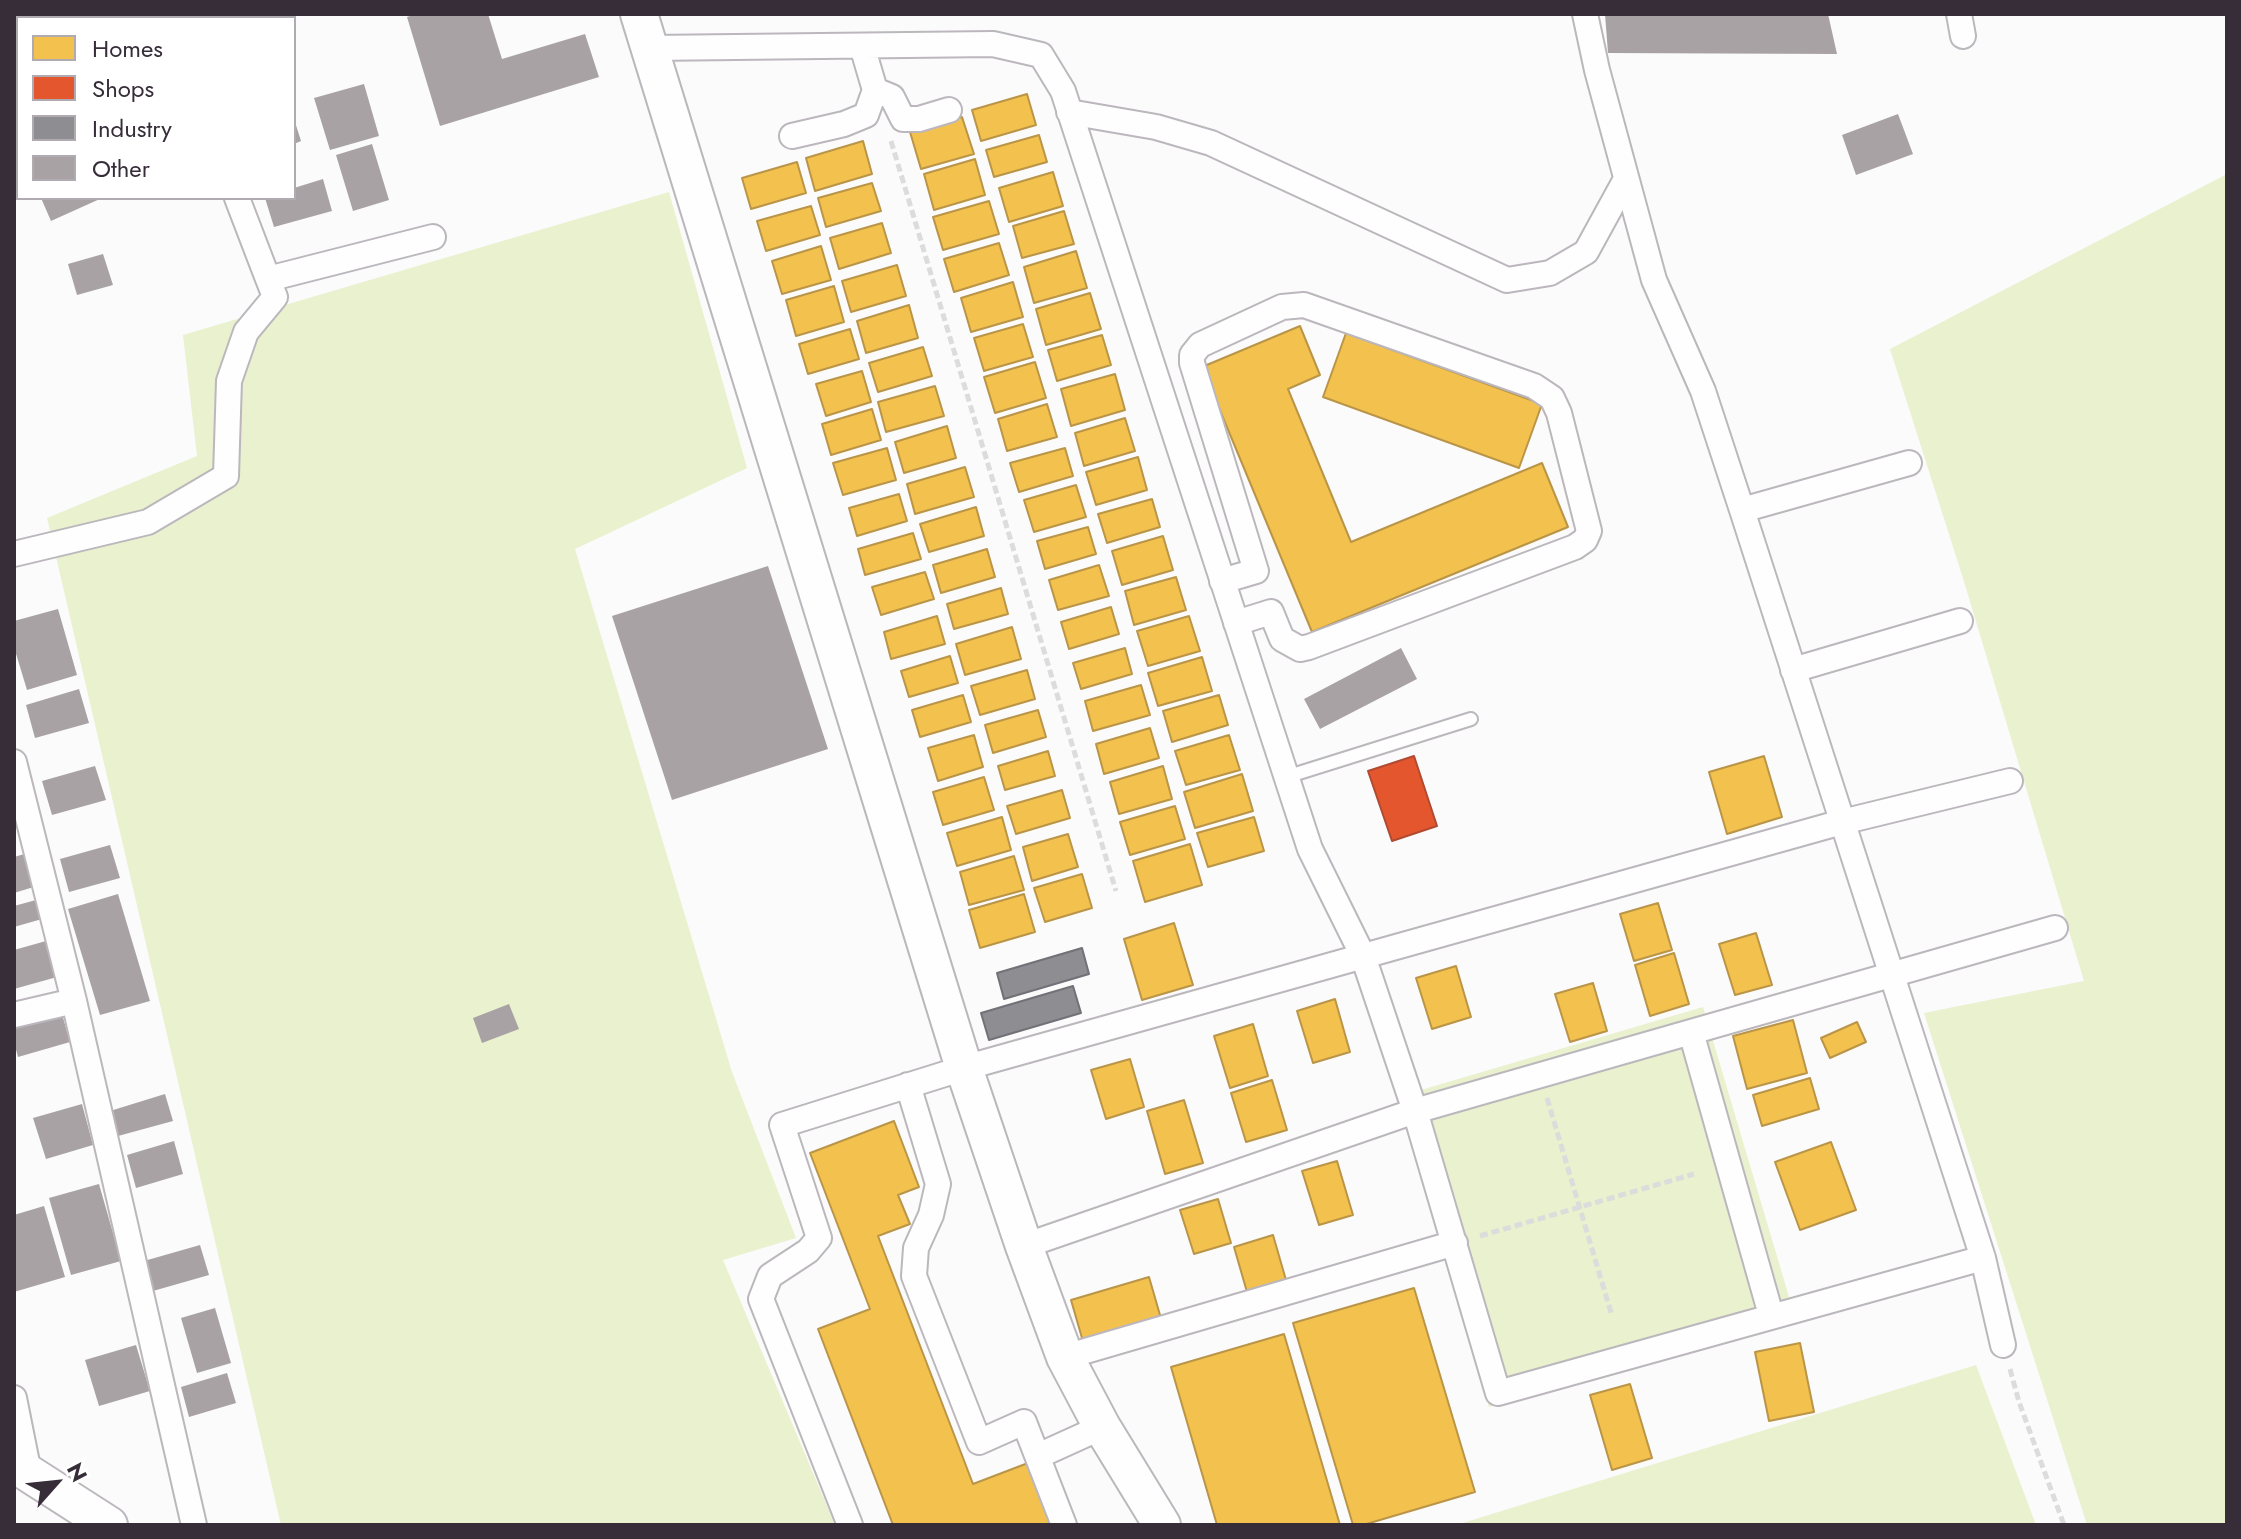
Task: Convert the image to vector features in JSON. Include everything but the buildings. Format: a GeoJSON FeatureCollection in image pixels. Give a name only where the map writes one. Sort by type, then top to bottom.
{"type":"FeatureCollection","features":[{"type":"Feature","properties":{"kind":"street"},"geometry":{"type":"LineString","coordinates":[[639,14],[964,1068],[1024,1246],[1065,1357],[1102,1427],[1162,1525]]}},
{"type":"Feature","properties":{"kind":"street"},"geometry":{"type":"LineString","coordinates":[[1585,14],[1654,280],[1703,391],[1742,510],[1983,1258],[2003,1345]]}},
{"type":"Feature","properties":{"kind":"street"},"geometry":{"type":"LineString","coordinates":[[650,48],[993,44],[1041,55],[1063,91],[1310,849],[1363,956],[1415,1111],[1498,1393],[1983,1258]]}},
{"type":"Feature","properties":{"kind":"street"},"geometry":{"type":"LineString","coordinates":[[792,136],[844,124],[866,115],[875,90],[862,46]]}},
{"type":"Feature","properties":{"kind":"street"},"geometry":{"type":"LineString","coordinates":[[875,90],[892,97],[903,119],[919,119],[949,110]]}},
{"type":"Feature","properties":{"kind":"street"},"geometry":{"type":"LineString","coordinates":[[1069,112],[1156,127],[1211,143],[1507,280],[1550,273],[1586,252],[1626,179]]}},
{"type":"Feature","properties":{"kind":"street"},"geometry":{"type":"LineString","coordinates":[[14,554],[148,522],[226,476],[229,381],[246,332],[275,297],[238,200]]}},
{"type":"Feature","properties":{"kind":"street"},"geometry":{"type":"LineString","coordinates":[[268,279],[433,237]]}},
{"type":"Feature","properties":{"kind":"street"},"geometry":{"type":"LineString","coordinates":[[1304,305],[1534,386],[1552,398],[1559,413],[1589,531],[1585,540],[1575,547],[1300,649],[1282,639],[1256,571],[1192,363],[1192,355],[1200,345],[1282,307],[1304,305]]}},
{"type":"Feature","properties":{"kind":"street"},"geometry":{"type":"LineString","coordinates":[[1742,510],[1909,463]]}},
{"type":"Feature","properties":{"kind":"street"},"geometry":{"type":"LineString","coordinates":[[1222,581],[1256,571]]}},
{"type":"Feature","properties":{"kind":"street"},"geometry":{"type":"LineString","coordinates":[[1236,623],[1271,612]]}},
{"type":"Feature","properties":{"kind":"street"},"geometry":{"type":"LineString","coordinates":[[1793,670],[1960,621]]}},
{"type":"Feature","properties":{"kind":"street"},"geometry":{"type":"LineString","coordinates":[[14,762],[74,1001],[194,1525]]}},
{"type":"Feature","properties":{"kind":"street"},"geometry":{"type":"LineString","coordinates":[[850,1525],[761,1299],[770,1276],[808,1251],[819,1238],[782,1125],[964,1068],[1363,956],[1842,822],[2010,781]]}},
{"type":"Feature","properties":{"kind":"street"},"geometry":{"type":"LineString","coordinates":[[1024,1246],[1415,1111],[2055,928]]}},
{"type":"Feature","properties":{"kind":"street"},"geometry":{"type":"LineString","coordinates":[[14,1015],[74,1001]]}},
{"type":"Feature","properties":{"kind":"street"},"geometry":{"type":"LineString","coordinates":[[1691,1032],[1771,1315]]}},
{"type":"Feature","properties":{"kind":"street"},"geometry":{"type":"LineString","coordinates":[[908,1085],[938,1184],[931,1215],[916,1248],[914,1276],[979,1442],[1024,1422],[1064,1525]]}},
{"type":"Feature","properties":{"kind":"street"},"geometry":{"type":"LineString","coordinates":[[1065,1357],[1455,1243]]}},
{"type":"Feature","properties":{"kind":"street"},"geometry":{"type":"LineString","coordinates":[[14,1398],[21,1468],[109,1525]]}},
{"type":"Feature","properties":{"kind":"street"},"geometry":{"type":"LineString","coordinates":[[1038,1456],[1102,1427]]}},
{"type":"Feature","properties":{"kind":"lane"},"geometry":{"type":"LineString","coordinates":[[1286,777],[1471,719]]}},
{"type":"Feature","properties":{"kind":"path"},"geometry":{"type":"LineString","coordinates":[[891,140],[1116,891]]}},
{"type":"Feature","properties":{"kind":"path"},"geometry":{"type":"LineString","coordinates":[[1546,1097],[1612,1316]]}},
{"type":"Feature","properties":{"kind":"path"},"geometry":{"type":"LineString","coordinates":[[1455,1243],[1694,1174]]}},
{"type":"Feature","properties":{"kind":"path"},"geometry":{"type":"LineString","coordinates":[[2003,1345],[2019,1402],[2064,1525]]}},
{"type":"Feature","properties":{"kind":"green space"},"geometry":{"type":"Polygon","coordinates":[[[2227,174],[2227,1525],[2087,1525],[1924,1013],[2084,981],[1962,575],[1890,349],[2227,174]]]}},
{"type":"Feature","properties":{"kind":"green space"},"geometry":{"type":"Polygon","coordinates":[[[669,192],[747,468],[575,549],[732,1072],[796,1238],[723,1260],[835,1525],[281,1525],[47,518],[197,456],[183,335],[669,192]]]}},
{"type":"Feature","properties":{"kind":"green space"},"geometry":{"type":"Polygon","coordinates":[[[1703,1007],[1795,1317],[1489,1407],[1397,1097],[1703,1007]]]}},
{"type":"Feature","properties":{"kind":"green space"},"geometry":{"type":"Polygon","coordinates":[[[1976,1365],[2036,1525],[1456,1525],[1976,1365]]]}}]}
